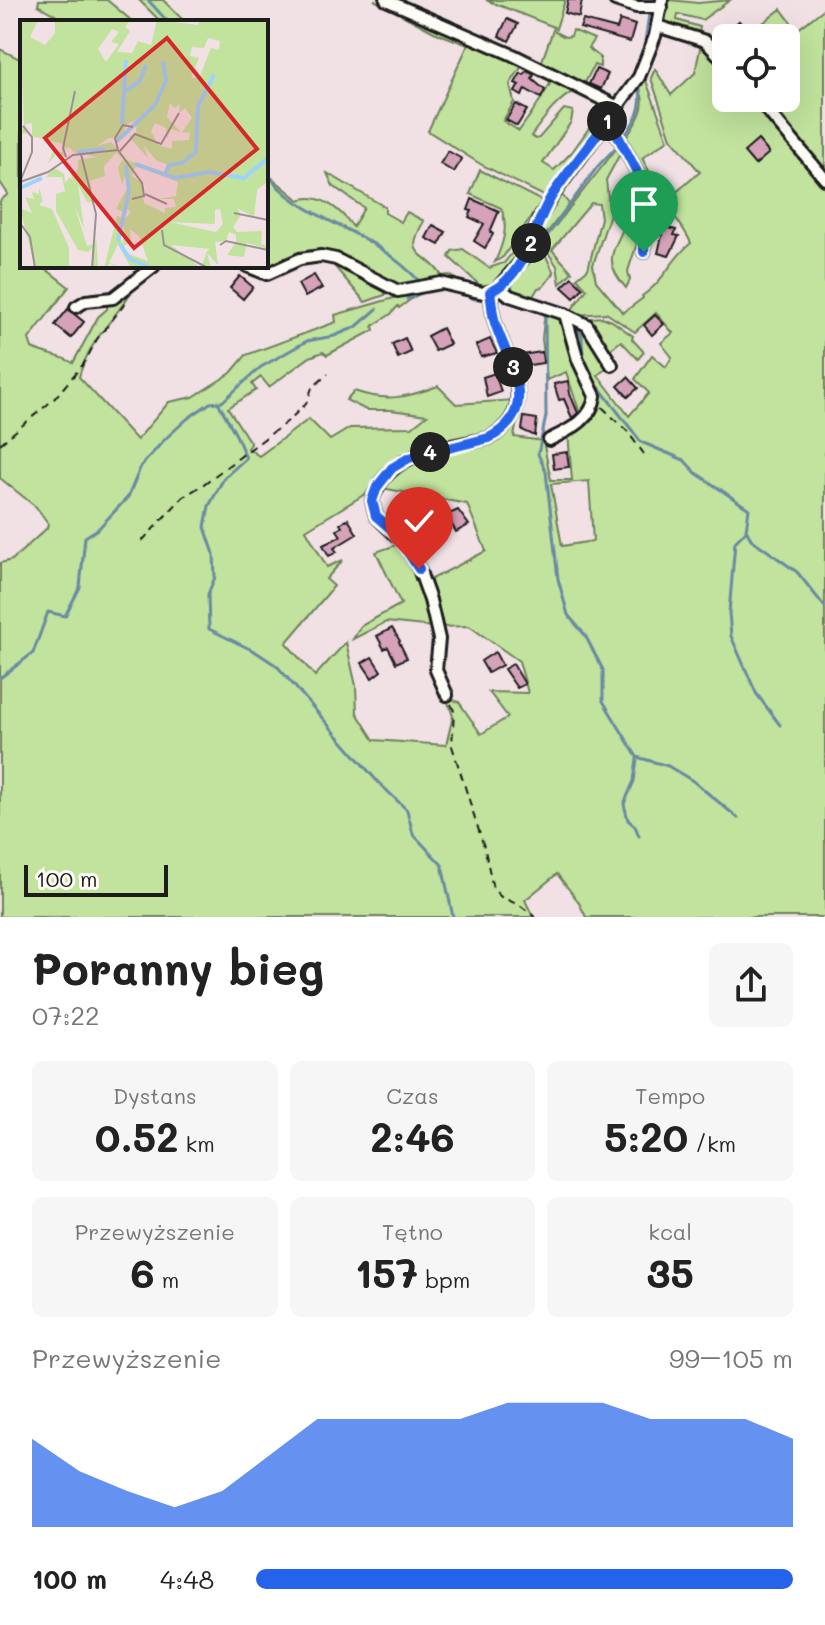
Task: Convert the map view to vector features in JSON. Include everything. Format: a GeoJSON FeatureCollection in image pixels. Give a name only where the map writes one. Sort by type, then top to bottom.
{"type":"FeatureCollection","features":[{"type":"Feature","properties":{"kind":"street"},"geometry":{"type":"LineString","coordinates":[[386,0],[513,55],[618,107]]}},
{"type":"Feature","properties":{"kind":"street"},"geometry":{"type":"LineString","coordinates":[[491,291],[524,258],[539,219],[553,195],[644,68],[662,4],[636,7],[615,0]]}},
{"type":"Feature","properties":{"kind":"street"},"geometry":{"type":"LineString","coordinates":[[657,26],[705,41],[712,48]]}},
{"type":"Feature","properties":{"kind":"street"},"geometry":{"type":"LineString","coordinates":[[769,112],[825,179]]}},
{"type":"Feature","properties":{"kind":"street"},"geometry":{"type":"LineString","coordinates":[[609,119],[636,170],[645,200],[644,252]]}},
{"type":"Feature","properties":{"kind":"street"},"geometry":{"type":"LineString","coordinates":[[252,268],[267,274],[300,259],[321,256],[336,259],[398,291],[444,283],[510,296],[565,314],[587,325],[612,365]]}},
{"type":"Feature","properties":{"kind":"street"},"geometry":{"type":"LineString","coordinates":[[76,307],[86,301],[113,298],[151,268]]}},
{"type":"Feature","properties":{"kind":"street"},"geometry":{"type":"LineString","coordinates":[[447,695],[437,676],[439,639],[419,569],[397,534],[376,516],[372,501],[385,475],[399,462],[489,438],[510,422],[517,403],[518,383],[495,322],[491,291]]}},
{"type":"Feature","properties":{"kind":"street"},"geometry":{"type":"LineString","coordinates":[[549,440],[579,423],[594,402],[594,392],[578,360],[565,314]]}},
{"type":"Feature","properties":{"kind":"path"},"geometry":{"type":"LineString","coordinates":[[0,444],[54,399],[85,362],[97,339],[128,299]]}},
{"type":"Feature","properties":{"kind":"path"},"geometry":{"type":"LineString","coordinates":[[142,541],[183,497],[288,421],[306,404],[312,388],[328,374]]}},
{"type":"Feature","properties":{"kind":"path"},"geometry":{"type":"LineString","coordinates":[[594,402],[616,418],[644,454]]}},
{"type":"Feature","properties":{"kind":"path"},"geometry":{"type":"LineString","coordinates":[[447,695],[454,711],[452,746],[485,850],[493,889],[535,917]]}},
{"type":"Feature","properties":{"kind":"green space"},"geometry":{"type":"Polygon","coordinates":[[[39,0],[107,0],[131,20],[64,20],[38,5],[39,0]]]}},
{"type":"Feature","properties":{"kind":"green space"},"geometry":{"type":"Polygon","coordinates":[[[139,0],[163,0],[183,20],[159,20],[139,0]]]}},
{"type":"Feature","properties":{"kind":"green space"},"geometry":{"type":"Polygon","coordinates":[[[374,0],[524,63],[510,84],[514,102],[503,121],[519,131],[553,78],[578,89],[558,103],[531,136],[539,138],[564,109],[573,111],[571,122],[543,163],[554,170],[572,152],[606,104],[612,109],[546,197],[482,165],[428,131],[468,45],[434,32],[374,0]]]}},
{"type":"Feature","properties":{"kind":"green space"},"geometry":{"type":"Polygon","coordinates":[[[486,0],[565,0],[555,32],[565,37],[571,36],[573,30],[594,39],[588,48],[600,57],[600,67],[594,65],[584,85],[545,66],[542,61],[554,27],[486,0]]]}},
{"type":"Feature","properties":{"kind":"green space"},"geometry":{"type":"Polygon","coordinates":[[[670,0],[698,3],[730,0],[702,20],[678,14],[677,20],[700,27],[699,33],[664,23],[670,0]]]}},
{"type":"Feature","properties":{"kind":"green space"},"geometry":{"type":"Polygon","coordinates":[[[825,8],[825,917],[586,917],[557,874],[525,900],[533,917],[0,917],[0,563],[12,560],[47,528],[48,523],[36,507],[0,478],[0,201],[8,194],[0,182],[0,49],[20,59],[20,268],[45,268],[69,287],[29,339],[32,348],[73,363],[98,317],[107,309],[107,304],[136,284],[90,351],[79,377],[137,440],[169,402],[193,397],[231,373],[246,355],[336,322],[335,315],[425,289],[373,326],[374,330],[327,355],[323,352],[310,357],[269,387],[261,377],[252,384],[256,390],[228,408],[251,444],[248,448],[259,456],[309,419],[330,440],[350,428],[412,427],[427,415],[366,410],[346,400],[354,391],[376,397],[396,397],[438,386],[456,404],[514,400],[507,423],[497,431],[395,462],[375,488],[306,530],[327,567],[343,560],[326,579],[334,586],[286,643],[315,676],[346,642],[356,686],[357,713],[374,740],[446,745],[453,716],[446,697],[459,702],[481,734],[508,717],[489,692],[528,693],[519,661],[469,626],[438,627],[426,582],[486,551],[467,504],[382,488],[395,470],[406,462],[490,440],[505,430],[514,417],[520,384],[522,395],[514,437],[543,441],[551,480],[572,480],[568,433],[583,423],[598,399],[582,367],[569,317],[588,331],[597,345],[609,366],[598,375],[629,416],[649,393],[635,379],[652,355],[666,367],[672,357],[661,343],[673,333],[656,313],[635,332],[606,313],[575,315],[570,312],[587,289],[577,278],[588,269],[601,218],[599,204],[591,203],[552,250],[572,272],[560,284],[557,266],[542,243],[620,144],[621,152],[606,180],[610,214],[593,265],[596,281],[623,313],[643,298],[691,243],[656,184],[662,180],[674,194],[700,172],[671,138],[651,78],[655,69],[671,95],[695,73],[703,34],[712,40],[712,112],[800,112],[800,28],[825,8]],[[589,481],[551,484],[562,546],[593,541],[589,481]]]}},
{"type":"Feature","properties":{"kind":"green space"},"geometry":{"type":"Polygon","coordinates":[[[781,9],[792,24],[762,24],[781,9]]]}},
{"type":"Feature","properties":{"kind":"green space"},"geometry":{"type":"Polygon","coordinates":[[[645,78],[668,140],[642,158],[656,184],[641,178],[624,141],[640,115],[643,101],[638,87],[645,78]]]}},
{"type":"Feature","properties":{"kind":"green space"},"geometry":{"type":"Polygon","coordinates":[[[480,170],[542,201],[503,257],[495,262],[503,242],[505,222],[501,208],[470,194],[480,170]]]}},
{"type":"Feature","properties":{"kind":"green space"},"geometry":{"type":"Polygon","coordinates":[[[268,172],[299,200],[315,198],[329,204],[353,227],[364,208],[333,186],[327,173],[385,207],[385,213],[401,222],[407,212],[424,221],[415,242],[419,253],[442,276],[449,275],[478,290],[444,280],[398,288],[335,256],[270,270],[262,268],[268,268],[268,172]]]}},
{"type":"Feature","properties":{"kind":"green space"},"geometry":{"type":"Polygon","coordinates":[[[633,174],[641,205],[640,234],[626,288],[612,261],[627,218],[633,174]]]}},
{"type":"Feature","properties":{"kind":"green space"},"geometry":{"type":"Polygon","coordinates":[[[559,191],[569,204],[540,242],[535,239],[559,191]]]}},
{"type":"Feature","properties":{"kind":"green space"},"geometry":{"type":"Polygon","coordinates":[[[531,229],[513,264],[484,289],[449,257],[452,251],[463,249],[489,268],[504,263],[531,229]]]}},
{"type":"Feature","properties":{"kind":"green space"},"geometry":{"type":"Polygon","coordinates":[[[533,246],[545,254],[554,273],[532,298],[515,295],[507,287],[508,283],[533,246]]]}},
{"type":"Feature","properties":{"kind":"green space"},"geometry":{"type":"Polygon","coordinates":[[[329,260],[385,290],[385,295],[365,302],[329,260]]]}},
{"type":"Feature","properties":{"kind":"green space"},"geometry":{"type":"Polygon","coordinates":[[[545,311],[563,318],[592,394],[582,419],[566,372],[547,380],[542,339],[545,311]]]}},
{"type":"Feature","properties":{"kind":"green space"},"geometry":{"type":"Polygon","coordinates":[[[602,317],[633,336],[632,339],[644,352],[638,359],[621,341],[606,353],[581,319],[602,317]]]}},
{"type":"Feature","properties":{"kind":"green space"},"geometry":{"type":"Polygon","coordinates":[[[402,543],[412,560],[434,627],[386,622],[353,639],[361,626],[401,604],[376,552],[402,543]]]}},
{"type":"Feature","properties":{"kind":"building"},"geometry":{"type":"Polygon","coordinates":[[[568,0],[582,0],[579,17],[565,13],[568,0]]]}},
{"type":"Feature","properties":{"kind":"building"},"geometry":{"type":"Polygon","coordinates":[[[507,19],[518,24],[509,41],[499,36],[507,19]]]}},
{"type":"Feature","properties":{"kind":"building"},"geometry":{"type":"Polygon","coordinates":[[[583,20],[617,29],[620,20],[635,25],[630,42],[580,28],[583,20]]]}},
{"type":"Feature","properties":{"kind":"building"},"geometry":{"type":"Polygon","coordinates":[[[596,69],[608,74],[601,89],[589,84],[596,69]]]}},
{"type":"Feature","properties":{"kind":"building"},"geometry":{"type":"Polygon","coordinates":[[[527,71],[545,90],[541,98],[525,89],[522,96],[515,92],[519,85],[515,83],[521,73],[524,75],[527,71]]]}},
{"type":"Feature","properties":{"kind":"building"},"geometry":{"type":"Polygon","coordinates":[[[516,104],[527,110],[517,126],[506,120],[516,104]]]}},
{"type":"Feature","properties":{"kind":"building"},"geometry":{"type":"Polygon","coordinates":[[[758,140],[769,153],[755,165],[744,152],[758,140]]]}},
{"type":"Feature","properties":{"kind":"building"},"geometry":{"type":"Polygon","coordinates":[[[448,151],[462,159],[454,172],[440,164],[448,151]]]}},
{"type":"Feature","properties":{"kind":"building"},"geometry":{"type":"Polygon","coordinates":[[[472,199],[499,211],[490,232],[493,234],[485,248],[474,241],[484,224],[469,217],[472,199]]]}},
{"type":"Feature","properties":{"kind":"building"},"geometry":{"type":"Polygon","coordinates":[[[433,225],[446,232],[439,245],[426,238],[433,225]]]}},
{"type":"Feature","properties":{"kind":"building"},"geometry":{"type":"Polygon","coordinates":[[[664,227],[676,230],[674,235],[679,236],[669,256],[658,253],[664,227]]]}},
{"type":"Feature","properties":{"kind":"building"},"geometry":{"type":"Polygon","coordinates":[[[314,275],[322,288],[305,297],[298,284],[314,275]]]}},
{"type":"Feature","properties":{"kind":"building"},"geometry":{"type":"Polygon","coordinates":[[[240,276],[253,287],[243,299],[230,288],[240,276]]]}},
{"type":"Feature","properties":{"kind":"building"},"geometry":{"type":"Polygon","coordinates":[[[572,277],[583,288],[574,298],[562,287],[572,277]]]}},
{"type":"Feature","properties":{"kind":"building"},"geometry":{"type":"Polygon","coordinates":[[[68,309],[84,322],[71,338],[55,325],[68,309]]]}},
{"type":"Feature","properties":{"kind":"building"},"geometry":{"type":"Polygon","coordinates":[[[655,315],[664,324],[652,335],[644,325],[655,315]]]}},
{"type":"Feature","properties":{"kind":"building"},"geometry":{"type":"Polygon","coordinates":[[[442,328],[450,344],[435,351],[427,336],[442,328]]]}},
{"type":"Feature","properties":{"kind":"building"},"geometry":{"type":"Polygon","coordinates":[[[405,338],[411,352],[398,358],[392,344],[405,338]]]}},
{"type":"Feature","properties":{"kind":"building"},"geometry":{"type":"Polygon","coordinates":[[[490,339],[497,353],[481,357],[476,345],[490,339]]]}},
{"type":"Feature","properties":{"kind":"building"},"geometry":{"type":"Polygon","coordinates":[[[542,352],[543,363],[523,366],[521,355],[542,352]]]}},
{"type":"Feature","properties":{"kind":"building"},"geometry":{"type":"Polygon","coordinates":[[[495,373],[501,392],[487,397],[483,377],[495,373]]]}},
{"type":"Feature","properties":{"kind":"building"},"geometry":{"type":"Polygon","coordinates":[[[628,377],[638,388],[628,397],[618,386],[628,377]]]}},
{"type":"Feature","properties":{"kind":"building"},"geometry":{"type":"Polygon","coordinates":[[[568,381],[578,413],[572,418],[564,399],[559,400],[554,384],[568,381]]]}},
{"type":"Feature","properties":{"kind":"building"},"geometry":{"type":"Polygon","coordinates":[[[524,417],[537,419],[535,436],[522,430],[524,417]]]}},
{"type":"Feature","properties":{"kind":"building"},"geometry":{"type":"Polygon","coordinates":[[[567,452],[569,467],[554,469],[552,454],[567,452]]]}},
{"type":"Feature","properties":{"kind":"building"},"geometry":{"type":"Polygon","coordinates":[[[414,502],[422,515],[411,522],[403,508],[414,502]]]}},
{"type":"Feature","properties":{"kind":"building"},"geometry":{"type":"Polygon","coordinates":[[[458,510],[469,525],[456,532],[445,516],[458,510]]]}},
{"type":"Feature","properties":{"kind":"building"},"geometry":{"type":"Polygon","coordinates":[[[348,519],[357,534],[334,548],[337,552],[329,556],[323,545],[341,536],[337,530],[348,519]]]}},
{"type":"Feature","properties":{"kind":"building"},"geometry":{"type":"Polygon","coordinates":[[[392,628],[407,658],[396,663],[388,647],[384,649],[377,636],[392,628]]]}},
{"type":"Feature","properties":{"kind":"building"},"geometry":{"type":"Polygon","coordinates":[[[495,652],[502,665],[488,673],[481,661],[495,652]]]}},
{"type":"Feature","properties":{"kind":"building"},"geometry":{"type":"Polygon","coordinates":[[[372,657],[381,671],[372,678],[362,663],[372,657]]]}},
{"type":"Feature","properties":{"kind":"building"},"geometry":{"type":"Polygon","coordinates":[[[513,664],[525,684],[517,688],[504,669],[513,664]]]}},
{"type":"Feature","properties":{"kind":"waterway"},"geometry":{"type":"LineString","coordinates":[[148,0],[166,20]]}},
{"type":"Feature","properties":{"kind":"waterway"},"geometry":{"type":"LineString","coordinates":[[644,49],[649,14]]}},
{"type":"Feature","properties":{"kind":"waterway"},"geometry":{"type":"LineString","coordinates":[[623,138],[637,115],[640,89]]}},
{"type":"Feature","properties":{"kind":"waterway"},"geometry":{"type":"LineString","coordinates":[[516,293],[511,288],[513,282],[598,166],[619,144]]}},
{"type":"Feature","properties":{"kind":"waterway"},"geometry":{"type":"LineString","coordinates":[[268,173],[287,195],[378,247],[421,283]]}},
{"type":"Feature","properties":{"kind":"waterway"},"geometry":{"type":"LineString","coordinates":[[407,299],[429,290]]}},
{"type":"Feature","properties":{"kind":"waterway"},"geometry":{"type":"LineString","coordinates":[[460,292],[474,299],[484,299]]}},
{"type":"Feature","properties":{"kind":"waterway"},"geometry":{"type":"LineString","coordinates":[[0,678],[33,653],[48,612],[65,616],[80,587],[85,537],[98,529],[128,497],[141,466],[165,439],[210,403],[222,402],[261,367],[307,341],[334,336],[356,327],[377,309]]}},
{"type":"Feature","properties":{"kind":"waterway"},"geometry":{"type":"LineString","coordinates":[[545,310],[546,416],[538,454],[546,472],[558,579],[568,615],[585,635],[603,670],[603,701],[637,757],[668,766],[693,781],[738,818]]}},
{"type":"Feature","properties":{"kind":"waterway"},"geometry":{"type":"LineString","coordinates":[[546,314],[565,321]]}},
{"type":"Feature","properties":{"kind":"waterway"},"geometry":{"type":"LineString","coordinates":[[576,325],[582,336],[583,363]]}},
{"type":"Feature","properties":{"kind":"waterway"},"geometry":{"type":"LineString","coordinates":[[591,377],[641,442],[684,460],[696,473],[749,509],[746,530],[751,539],[797,572],[825,607]]}},
{"type":"Feature","properties":{"kind":"waterway"},"geometry":{"type":"LineString","coordinates":[[218,402],[246,458],[224,478],[209,506],[205,527],[214,554],[215,577],[208,594],[209,629],[277,666],[377,781],[407,810],[413,834],[442,865],[453,917]]}},
{"type":"Feature","properties":{"kind":"waterway"},"geometry":{"type":"LineString","coordinates":[[746,531],[735,542],[729,613],[731,636],[756,693],[780,725]]}},
{"type":"Feature","properties":{"kind":"waterway"},"geometry":{"type":"LineString","coordinates":[[637,759],[634,781],[624,804],[628,820],[639,836]]}},
{"type":"Feature","properties":{"kind":"route"},"geometry":{"type":"LineString","coordinates":[[419,569],[397,534],[376,516],[372,501],[375,491],[385,475],[399,462],[489,438],[510,422],[517,403],[518,383],[495,322],[490,292],[505,282],[524,258],[539,219],[553,195],[609,119],[636,170],[645,200],[644,252]]}}]}
